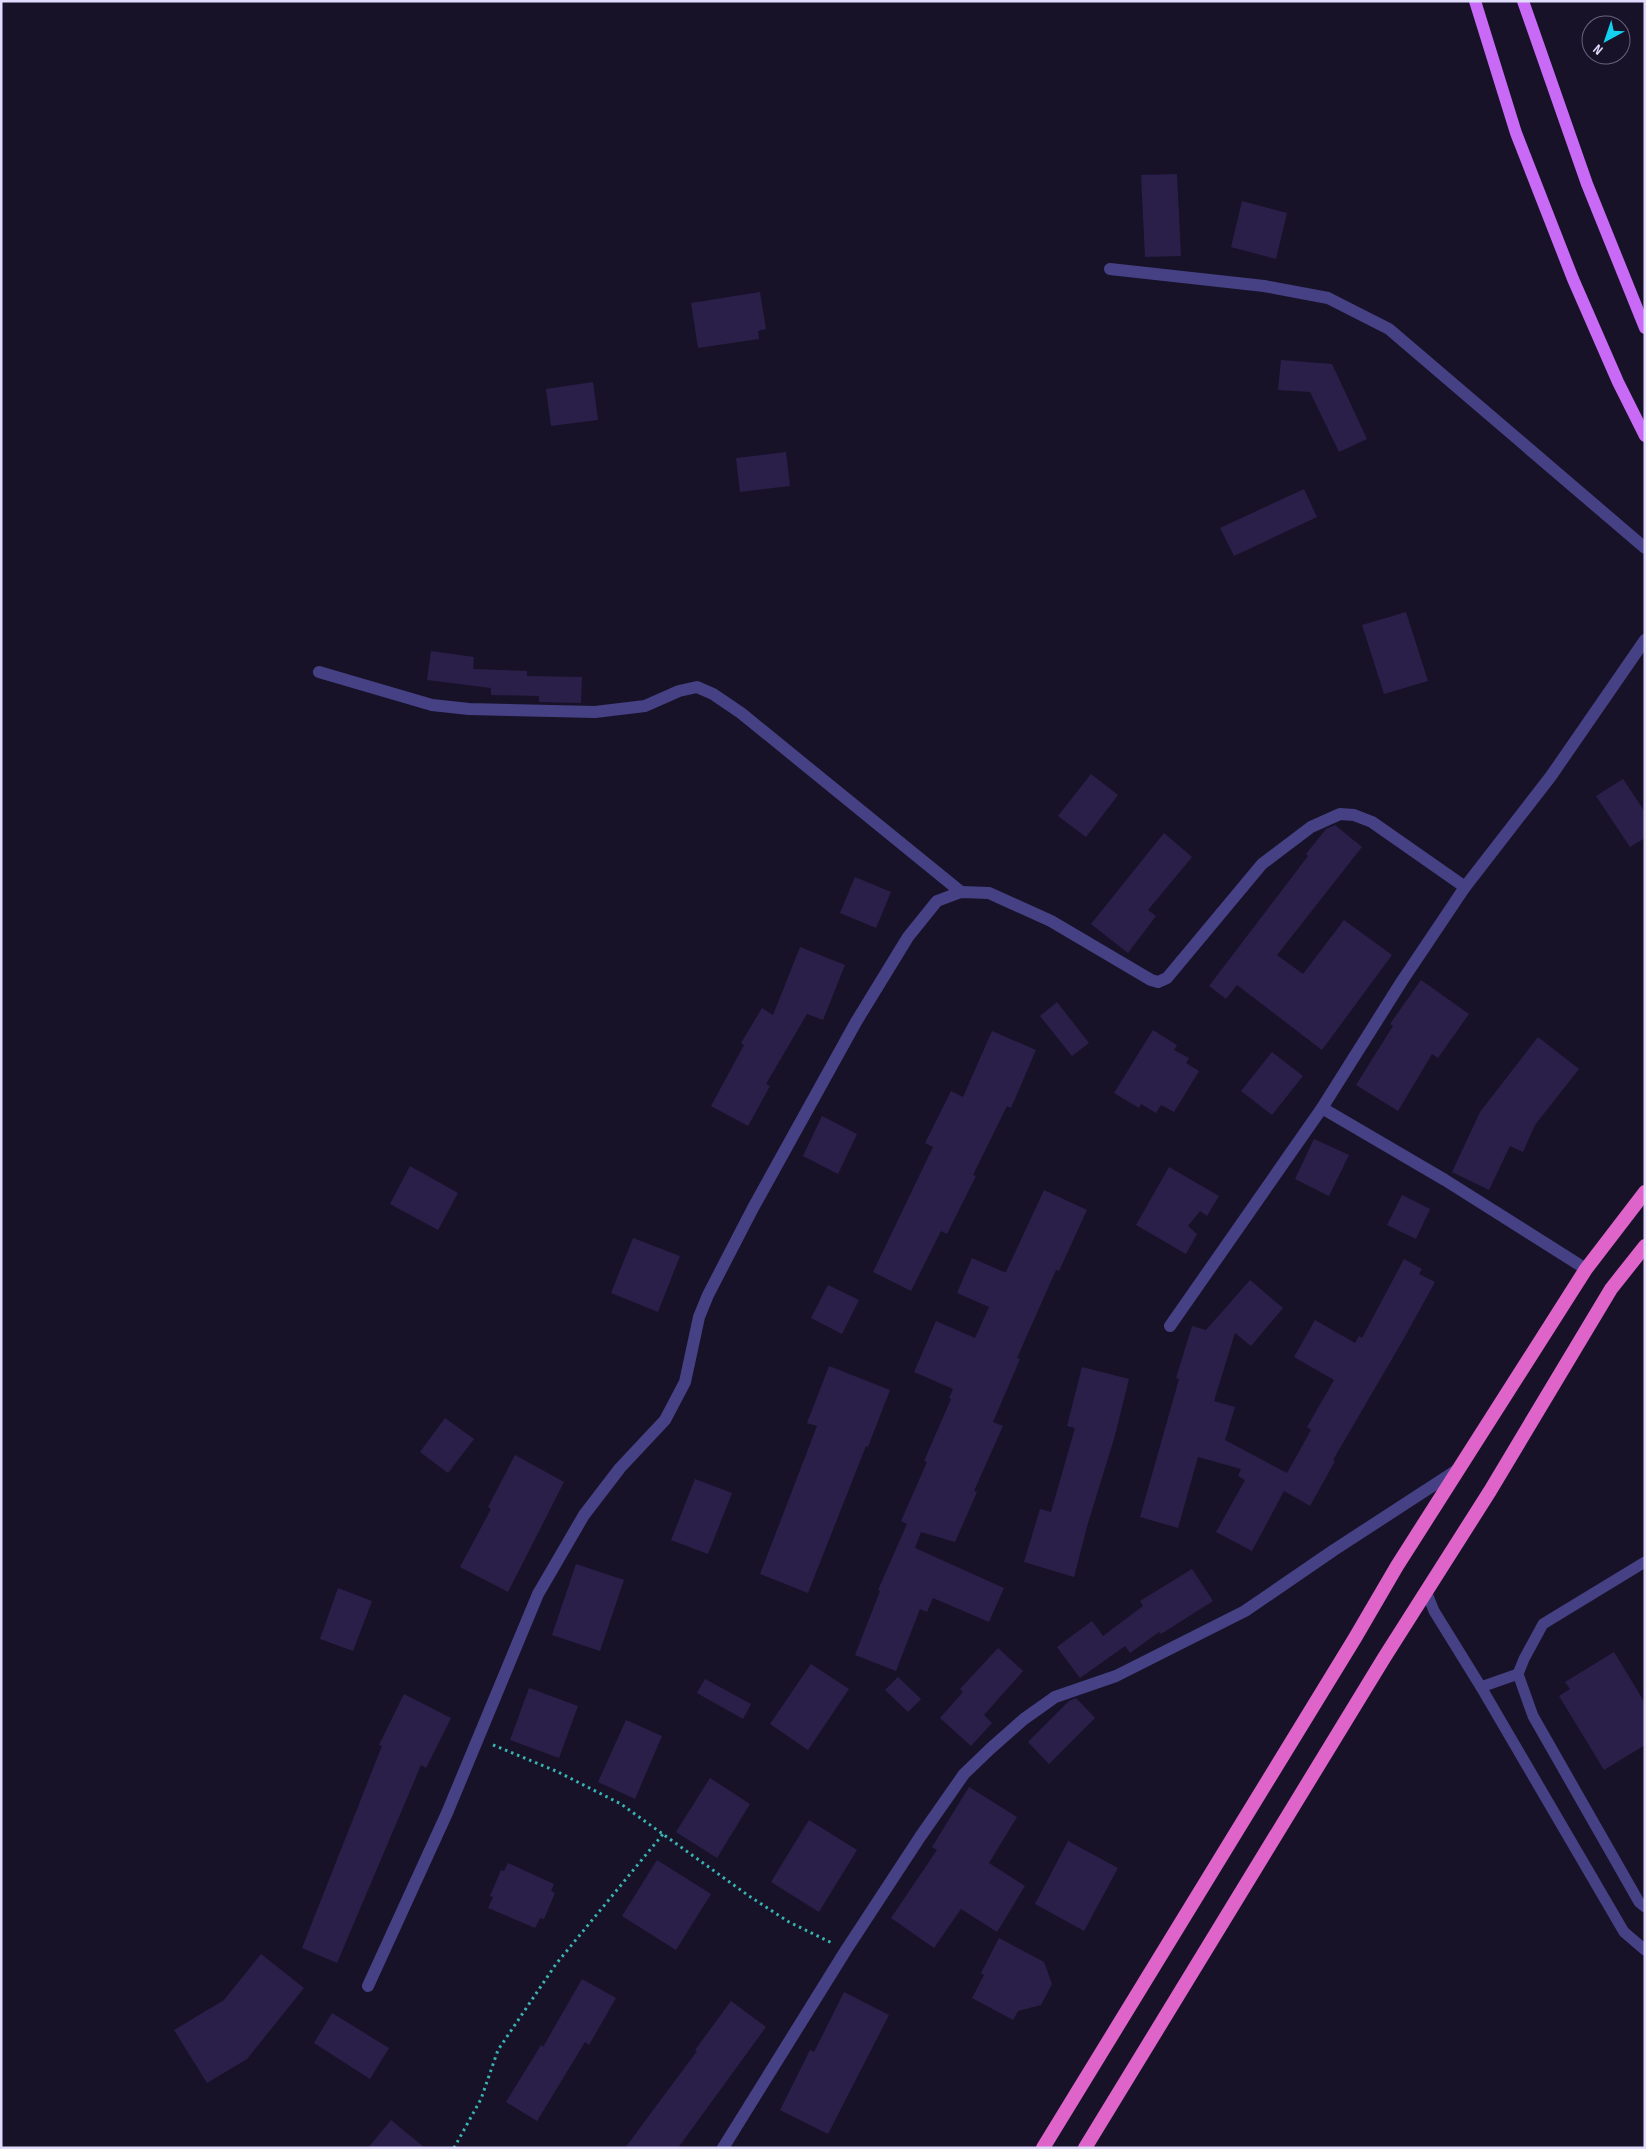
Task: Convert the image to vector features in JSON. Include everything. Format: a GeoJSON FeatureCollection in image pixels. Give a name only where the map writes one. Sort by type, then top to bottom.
{"type":"FeatureCollection","features":[{"type":"Feature","properties":{"kind":"highway"},"geometry":{"type":"LineString","coordinates":[[1043,2148],[1355,1638],[1397,1566],[1586,1270],[1645,1192]]}},
{"type":"Feature","properties":{"kind":"highway"},"geometry":{"type":"LineString","coordinates":[[1085,2148],[1495,1482],[1611,1289],[1645,1246]]}},
{"type":"Feature","properties":{"kind":"main road"},"geometry":{"type":"LineString","coordinates":[[1475,1],[1516,133],[1573,279],[1618,382],[1645,436]]}},
{"type":"Feature","properties":{"kind":"main road"},"geometry":{"type":"LineString","coordinates":[[1523,1],[1587,184],[1645,328]]}},
{"type":"Feature","properties":{"kind":"street"},"geometry":{"type":"LineString","coordinates":[[1110,269],[1264,286],[1328,298],[1389,329],[1645,548]]}},
{"type":"Feature","properties":{"kind":"street"},"geometry":{"type":"LineString","coordinates":[[1170,1326],[1322,1108],[1402,981],[1466,887],[1552,776],[1645,640]]}},
{"type":"Feature","properties":{"kind":"street"},"geometry":{"type":"LineString","coordinates":[[319,672],[432,705],[469,709],[595,712],[645,706],[679,691],[697,687],[713,694],[741,713],[961,892]]}},
{"type":"Feature","properties":{"kind":"street"},"geometry":{"type":"LineString","coordinates":[[368,1986],[447,1813],[538,1594],[584,1515],[620,1468],[665,1420],[685,1382],[699,1317],[708,1295],[753,1208],[856,1022],[908,937],[937,901],[961,892],[990,893],[1052,921],[1150,980],[1158,982],[1167,978],[1262,864],[1311,827],[1340,814],[1354,815],[1372,822],[1466,887]]}},
{"type":"Feature","properties":{"kind":"street"},"geometry":{"type":"LineString","coordinates":[[1322,1108],[1445,1180],[1586,1270]]}},
{"type":"Feature","properties":{"kind":"street"},"geometry":{"type":"LineString","coordinates":[[723,2148],[846,1950],[964,1774],[1024,1719],[1055,1697],[1116,1676],[1245,1612],[1334,1550],[1459,1469]]}},
{"type":"Feature","properties":{"kind":"lane"},"geometry":{"type":"LineString","coordinates":[[1645,1562],[1543,1624],[1518,1674],[1533,1716],[1634,1893],[1645,1907]]}},
{"type":"Feature","properties":{"kind":"lane"},"geometry":{"type":"LineString","coordinates":[[1426,1592],[1434,1611],[1481,1687],[1624,1932],[1645,1950]]}},
{"type":"Feature","properties":{"kind":"lane"},"geometry":{"type":"LineString","coordinates":[[1481,1687],[1518,1674]]}},
{"type":"Feature","properties":{"kind":"path"},"geometry":{"type":"LineString","coordinates":[[478,1739],[556,1771],[620,1804],[749,1896],[789,1922],[846,1950]]}},
{"type":"Feature","properties":{"kind":"path"},"geometry":{"type":"LineString","coordinates":[[454,2148],[482,2099],[498,2050],[556,1964],[663,1834]]}},
{"type":"Feature","properties":{"kind":"building"},"geometry":{"type":"Polygon","coordinates":[[[1177,174],[1181,256],[1145,257],[1141,175],[1177,174]]]}},
{"type":"Feature","properties":{"kind":"building"},"geometry":{"type":"Polygon","coordinates":[[[1242,201],[1287,213],[1276,259],[1231,247],[1242,201]]]}},
{"type":"Feature","properties":{"kind":"building"},"geometry":{"type":"Polygon","coordinates":[[[760,292],[766,329],[758,331],[759,339],[698,348],[691,303],[760,292]]]}},
{"type":"Feature","properties":{"kind":"building"},"geometry":{"type":"Polygon","coordinates":[[[1281,360],[1332,364],[1367,439],[1339,452],[1310,392],[1278,390],[1281,360]]]}},
{"type":"Feature","properties":{"kind":"building"},"geometry":{"type":"Polygon","coordinates":[[[593,382],[598,420],[551,426],[546,389],[593,382]]]}},
{"type":"Feature","properties":{"kind":"building"},"geometry":{"type":"Polygon","coordinates":[[[786,452],[790,486],[740,492],[736,458],[786,452]]]}},
{"type":"Feature","properties":{"kind":"building"},"geometry":{"type":"Polygon","coordinates":[[[1304,489],[1317,517],[1234,556],[1220,528],[1304,489]]]}},
{"type":"Feature","properties":{"kind":"building"},"geometry":{"type":"Polygon","coordinates":[[[1406,612],[1428,681],[1384,694],[1362,625],[1406,612]]]}},
{"type":"Feature","properties":{"kind":"building"},"geometry":{"type":"Polygon","coordinates":[[[431,651],[474,657],[473,669],[527,671],[527,676],[582,677],[581,703],[539,702],[539,696],[491,695],[491,688],[427,680],[431,651]]]}},
{"type":"Feature","properties":{"kind":"building"},"geometry":{"type":"Polygon","coordinates":[[[1091,774],[1118,795],[1086,837],[1058,816],[1091,774]]]}},
{"type":"Feature","properties":{"kind":"building"},"geometry":{"type":"Polygon","coordinates":[[[1623,779],[1645,812],[1645,838],[1630,847],[1596,796],[1623,779]]]}},
{"type":"Feature","properties":{"kind":"building"},"geometry":{"type":"Polygon","coordinates":[[[1335,825],[1362,847],[1277,955],[1303,974],[1344,920],[1392,955],[1322,1050],[1237,985],[1226,999],[1209,986],[1308,856],[1306,854],[1326,829],[1335,825]]]}},
{"type":"Feature","properties":{"kind":"building"},"geometry":{"type":"Polygon","coordinates":[[[1164,833],[1192,857],[1148,910],[1156,916],[1128,953],[1091,924],[1164,833]]]}},
{"type":"Feature","properties":{"kind":"building"},"geometry":{"type":"Polygon","coordinates":[[[855,877],[891,892],[876,928],[840,913],[855,877]]]}},
{"type":"Feature","properties":{"kind":"building"},"geometry":{"type":"Polygon","coordinates":[[[800,947],[845,965],[823,1020],[807,1014],[766,1084],[770,1086],[748,1126],[711,1106],[744,1045],[741,1043],[762,1008],[773,1015],[800,947]]]}},
{"type":"Feature","properties":{"kind":"building"},"geometry":{"type":"Polygon","coordinates":[[[1421,980],[1469,1014],[1438,1058],[1432,1054],[1398,1111],[1356,1085],[1393,1026],[1390,1024],[1421,980]]]}},
{"type":"Feature","properties":{"kind":"building"},"geometry":{"type":"Polygon","coordinates":[[[1057,1002],[1089,1043],[1072,1056],[1040,1016],[1057,1002]]]}},
{"type":"Feature","properties":{"kind":"building"},"geometry":{"type":"Polygon","coordinates":[[[1153,1030],[1177,1045],[1174,1050],[1189,1058],[1186,1063],[1199,1071],[1174,1112],[1161,1105],[1156,1113],[1141,1104],[1139,1108],[1114,1093],[1153,1030]]]}},
{"type":"Feature","properties":{"kind":"building"},"geometry":{"type":"Polygon","coordinates":[[[992,1031],[1036,1050],[1011,1108],[1007,1106],[973,1175],[976,1176],[947,1234],[941,1231],[911,1291],[873,1272],[933,1147],[925,1143],[951,1091],[963,1097],[992,1031]]]}},
{"type":"Feature","properties":{"kind":"building"},"geometry":{"type":"Polygon","coordinates":[[[1538,1037],[1579,1069],[1535,1125],[1523,1152],[1510,1146],[1489,1190],[1452,1172],[1480,1112],[1538,1037]]]}},
{"type":"Feature","properties":{"kind":"building"},"geometry":{"type":"Polygon","coordinates":[[[1272,1052],[1303,1076],[1272,1115],[1241,1091],[1272,1052]]]}},
{"type":"Feature","properties":{"kind":"building"},"geometry":{"type":"Polygon","coordinates":[[[822,1116],[857,1134],[838,1174],[803,1156],[822,1116]]]}},
{"type":"Feature","properties":{"kind":"building"},"geometry":{"type":"Polygon","coordinates":[[[1314,1139],[1349,1155],[1329,1196],[1295,1179],[1314,1139]]]}},
{"type":"Feature","properties":{"kind":"building"},"geometry":{"type":"Polygon","coordinates":[[[410,1166],[458,1193],[438,1230],[390,1204],[410,1166]]]}},
{"type":"Feature","properties":{"kind":"building"},"geometry":{"type":"Polygon","coordinates":[[[1169,1167],[1219,1196],[1207,1216],[1200,1211],[1188,1226],[1197,1234],[1186,1254],[1136,1225],[1169,1167]]]}},
{"type":"Feature","properties":{"kind":"building"},"geometry":{"type":"Polygon","coordinates":[[[1044,1190],[1087,1210],[1059,1271],[1056,1270],[1017,1358],[1020,1359],[993,1422],[1003,1426],[974,1491],[977,1492],[955,1542],[921,1532],[915,1548],[1004,1588],[989,1622],[933,1598],[927,1612],[920,1609],[896,1671],[855,1655],[880,1591],[878,1590],[907,1524],[901,1521],[927,1462],[924,1461],[951,1399],[949,1398],[953,1389],[914,1372],[936,1321],[975,1338],[989,1307],[957,1293],[972,1258],[1006,1272],[1044,1190]]]}},
{"type":"Feature","properties":{"kind":"building"},"geometry":{"type":"Polygon","coordinates":[[[1402,1195],[1430,1209],[1416,1239],[1387,1225],[1402,1195]]]}},
{"type":"Feature","properties":{"kind":"building"},"geometry":{"type":"Polygon","coordinates":[[[633,1238],[680,1256],[658,1312],[611,1293],[633,1238]]]}},
{"type":"Feature","properties":{"kind":"building"},"geometry":{"type":"Polygon","coordinates":[[[1404,1259],[1422,1269],[1419,1274],[1435,1282],[1333,1460],[1335,1461],[1310,1506],[1284,1491],[1252,1551],[1216,1532],[1245,1480],[1238,1476],[1241,1469],[1198,1457],[1178,1528],[1140,1517],[1179,1379],[1176,1378],[1192,1326],[1206,1330],[1250,1280],[1283,1308],[1251,1346],[1235,1333],[1214,1401],[1235,1407],[1225,1440],[1287,1473],[1311,1430],[1307,1427],[1334,1380],[1294,1357],[1315,1320],[1355,1343],[1359,1336],[1362,1338],[1404,1259]]]}},
{"type":"Feature","properties":{"kind":"building"},"geometry":{"type":"Polygon","coordinates":[[[828,1285],[859,1300],[842,1334],[811,1318],[828,1285]]]}},
{"type":"Feature","properties":{"kind":"building"},"geometry":{"type":"Polygon","coordinates":[[[829,1366],[890,1390],[808,1593],[760,1574],[817,1426],[807,1423],[829,1366]]]}},
{"type":"Feature","properties":{"kind":"building"},"geometry":{"type":"Polygon","coordinates":[[[1082,1367],[1129,1379],[1114,1439],[1088,1523],[1074,1577],[1024,1562],[1040,1509],[1051,1512],[1075,1428],[1067,1426],[1082,1367]]]}},
{"type":"Feature","properties":{"kind":"building"},"geometry":{"type":"Polygon","coordinates":[[[445,1418],[474,1439],[448,1473],[420,1452],[445,1418]]]}},
{"type":"Feature","properties":{"kind":"building"},"geometry":{"type":"Polygon","coordinates":[[[515,1455],[564,1482],[508,1592],[460,1567],[491,1509],[488,1507],[515,1455]]]}},
{"type":"Feature","properties":{"kind":"building"},"geometry":{"type":"Polygon","coordinates":[[[695,1479],[732,1493],[708,1554],[671,1540],[695,1479]]]}},
{"type":"Feature","properties":{"kind":"building"},"geometry":{"type":"Polygon","coordinates":[[[576,1564],[624,1580],[600,1651],[552,1635],[576,1564]]]}},
{"type":"Feature","properties":{"kind":"building"},"geometry":{"type":"Polygon","coordinates":[[[1192,1569],[1213,1601],[1161,1634],[1159,1632],[1130,1653],[1125,1646],[1080,1678],[1057,1647],[1092,1621],[1103,1636],[1143,1606],[1140,1601],[1192,1569]]]}},
{"type":"Feature","properties":{"kind":"building"},"geometry":{"type":"Polygon","coordinates":[[[338,1588],[372,1601],[353,1651],[320,1639],[338,1588]]]}},
{"type":"Feature","properties":{"kind":"building"},"geometry":{"type":"Polygon","coordinates":[[[998,1648],[1023,1671],[984,1715],[992,1723],[971,1746],[940,1718],[963,1692],[960,1689],[998,1648]]]}},
{"type":"Feature","properties":{"kind":"building"},"geometry":{"type":"Polygon","coordinates":[[[1614,1652],[1645,1703],[1645,1745],[1604,1770],[1559,1696],[1570,1689],[1565,1682],[1614,1652]]]}},
{"type":"Feature","properties":{"kind":"building"},"geometry":{"type":"Polygon","coordinates":[[[811,1664],[849,1689],[808,1750],[770,1724],[811,1664]]]}},
{"type":"Feature","properties":{"kind":"building"},"geometry":{"type":"Polygon","coordinates":[[[898,1677],[921,1699],[908,1712],[885,1690],[898,1677]]]}},
{"type":"Feature","properties":{"kind":"building"},"geometry":{"type":"Polygon","coordinates":[[[705,1679],[751,1704],[743,1719],[697,1693],[705,1679]]]}},
{"type":"Feature","properties":{"kind":"building"},"geometry":{"type":"Polygon","coordinates":[[[529,1688],[578,1706],[559,1758],[510,1740],[529,1688]]]}},
{"type":"Feature","properties":{"kind":"building"},"geometry":{"type":"Polygon","coordinates":[[[404,1694],[451,1718],[426,1768],[421,1765],[337,1963],[302,1948],[382,1746],[379,1745],[404,1694]]]}},
{"type":"Feature","properties":{"kind":"building"},"geometry":{"type":"Polygon","coordinates":[[[1076,1698],[1095,1718],[1049,1764],[1028,1742],[1069,1701],[1076,1698]]]}},
{"type":"Feature","properties":{"kind":"building"},"geometry":{"type":"Polygon","coordinates":[[[626,1720],[662,1736],[635,1799],[598,1782],[626,1720]]]}},
{"type":"Feature","properties":{"kind":"building"},"geometry":{"type":"Polygon","coordinates":[[[710,1778],[750,1804],[717,1858],[676,1832],[710,1778]]]}},
{"type":"Feature","properties":{"kind":"building"},"geometry":{"type":"Polygon","coordinates":[[[969,1787],[1017,1817],[989,1863],[1025,1886],[997,1932],[961,1909],[934,1948],[891,1918],[937,1850],[932,1847],[969,1787]]]}},
{"type":"Feature","properties":{"kind":"building"},"geometry":{"type":"Polygon","coordinates":[[[809,1820],[857,1850],[819,1912],[771,1882],[809,1820]]]}},
{"type":"Feature","properties":{"kind":"building"},"geometry":{"type":"Polygon","coordinates":[[[1068,1841],[1118,1868],[1084,1931],[1035,1904],[1068,1841]]]}},
{"type":"Feature","properties":{"kind":"building"},"geometry":{"type":"Polygon","coordinates":[[[657,1860],[711,1894],[676,1950],[622,1916],[657,1860]]]}},
{"type":"Feature","properties":{"kind":"building"},"geometry":{"type":"Polygon","coordinates":[[[508,1863],[554,1884],[551,1891],[555,1893],[544,1919],[540,1918],[535,1928],[488,1908],[493,1897],[490,1896],[501,1870],[504,1871],[508,1863]]]}},
{"type":"Feature","properties":{"kind":"building"},"geometry":{"type":"Polygon","coordinates":[[[999,1938],[1044,1962],[1052,1984],[1041,2005],[1018,2011],[1013,2020],[972,1998],[984,1975],[981,1973],[999,1938]]]}},
{"type":"Feature","properties":{"kind":"building"},"geometry":{"type":"Polygon","coordinates":[[[261,1954],[304,1988],[247,2059],[207,2083],[174,2030],[224,2000],[261,1954]]]}},
{"type":"Feature","properties":{"kind":"building"},"geometry":{"type":"Polygon","coordinates":[[[582,1979],[616,1998],[589,2045],[585,2042],[537,2121],[506,2102],[541,2045],[543,2047],[582,1979]]]}},
{"type":"Feature","properties":{"kind":"building"},"geometry":{"type":"Polygon","coordinates":[[[844,1992],[889,2015],[828,2134],[780,2110],[810,2050],[814,2052],[844,1992]]]}},
{"type":"Feature","properties":{"kind":"building"},"geometry":{"type":"Polygon","coordinates":[[[731,2001],[766,2027],[678,2148],[625,2148],[697,2051],[695,2050],[731,2001]]]}},
{"type":"Feature","properties":{"kind":"building"},"geometry":{"type":"Polygon","coordinates":[[[332,2013],[389,2048],[370,2079],[314,2043],[332,2013]]]}},
{"type":"Feature","properties":{"kind":"building"},"geometry":{"type":"Polygon","coordinates":[[[391,2120],[425,2148],[368,2148],[391,2120]]]}}]}
